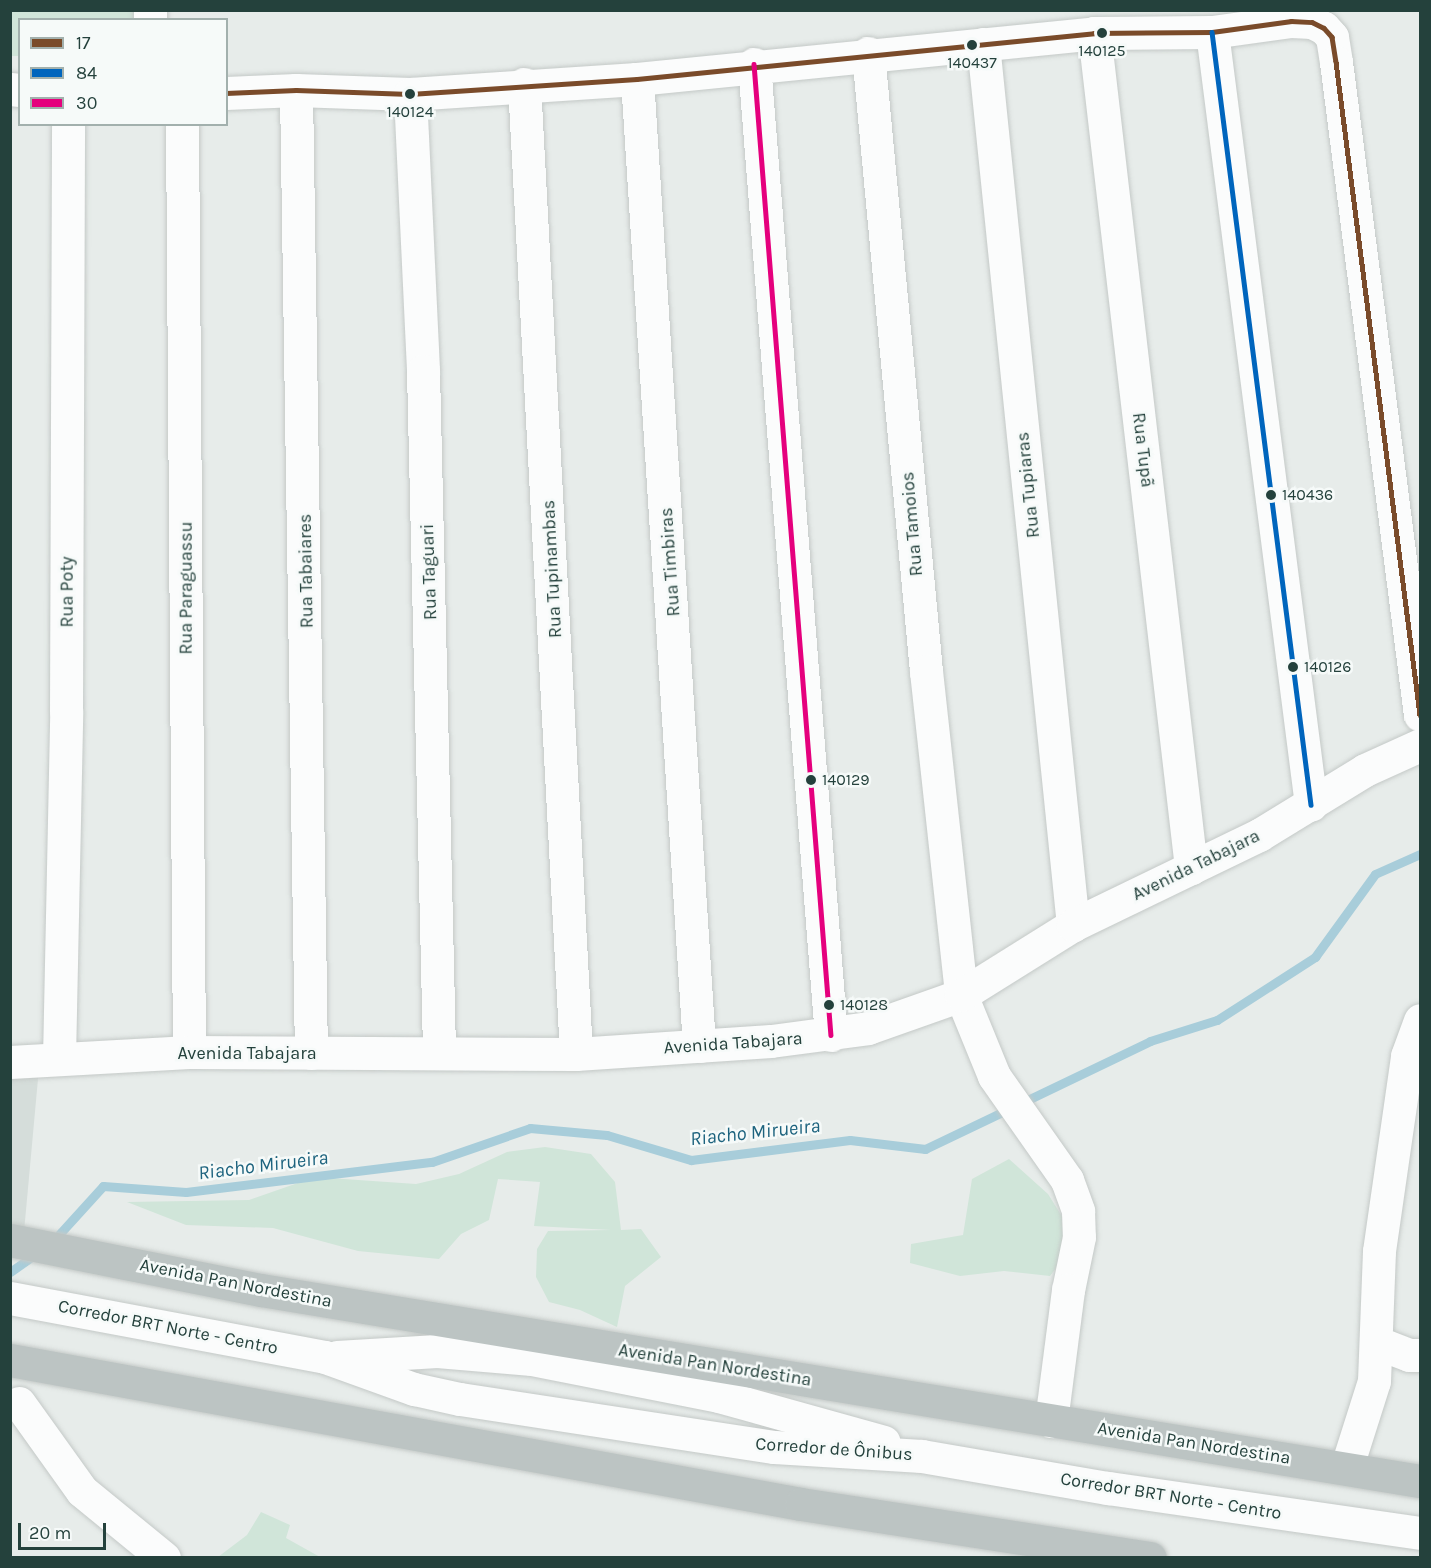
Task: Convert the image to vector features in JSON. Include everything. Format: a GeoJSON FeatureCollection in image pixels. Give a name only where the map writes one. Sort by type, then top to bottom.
{"type":"FeatureCollection","features":[{"type":"Feature","properties":{"kind":"highway","name":"Avenida Pan Nordestina"},"geometry":{"type":"LineString","coordinates":[[10,1240],[261,1290],[1051,1422],[1347,1466],[1420,1481]]}},
{"type":"Feature","properties":{"kind":"highway"},"geometry":{"type":"LineString","coordinates":[[10,1360],[801,1504],[1150,1557]]}},
{"type":"Feature","properties":{"kind":"street"},"geometry":{"type":"LineString","coordinates":[[228,93],[296,90],[410,93],[524,84],[637,79],[754,64],[983,44],[1109,25],[1212,32],[1312,22],[1332,37],[1336,62],[1420,716]]}},
{"type":"Feature","properties":{"kind":"street","name":"Rua Tupã"},"geometry":{"type":"LineString","coordinates":[[1109,25],[1191,868]]}},
{"type":"Feature","properties":{"kind":"street"},"geometry":{"type":"LineString","coordinates":[[1212,32],[1311,804]]}},
{"type":"Feature","properties":{"kind":"street","name":"Rua Tupiaras"},"geometry":{"type":"LineString","coordinates":[[983,44],[1073,925]]}},
{"type":"Feature","properties":{"kind":"street","name":"Rua Tamoios"},"geometry":{"type":"LineString","coordinates":[[868,53],[926,671],[961,995],[994,1076],[1067,1180],[1078,1211],[1079,1237],[1068,1290],[1051,1422]]}},
{"type":"Feature","properties":{"kind":"street"},"geometry":{"type":"LineString","coordinates":[[754,64],[831,1035]]}},
{"type":"Feature","properties":{"kind":"street","name":"Rua Timbiras"},"geometry":{"type":"LineString","coordinates":[[637,79],[699,1046]]}},
{"type":"Feature","properties":{"kind":"street","name":"Rua Tupinambas"},"geometry":{"type":"LineString","coordinates":[[524,84],[576,1054]]}},
{"type":"Feature","properties":{"kind":"street","name":"Rua Tabaiares"},"geometry":{"type":"LineString","coordinates":[[296,90],[311,1053]]}},
{"type":"Feature","properties":{"kind":"street","name":"Rua Taguari"},"geometry":{"type":"LineString","coordinates":[[410,93],[423,371],[439,1051]]}},
{"type":"Feature","properties":{"kind":"street","name":"Rua Poty"},"geometry":{"type":"LineString","coordinates":[[59,1059],[66,700],[68,126]]}},
{"type":"Feature","properties":{"kind":"street","name":"Rua Paraguassu"},"geometry":{"type":"LineString","coordinates":[[182,126],[189,1052]]}},
{"type":"Feature","properties":{"kind":"street","name":"Avenida Tabajara"},"geometry":{"type":"LineString","coordinates":[[10,1062],[189,1052],[439,1051],[576,1054],[831,1035],[868,1028],[961,995],[1073,925],[1259,835],[1365,770],[1420,745]]}},
{"type":"Feature","properties":{"kind":"street"},"geometry":{"type":"LineString","coordinates":[[1347,1466],[1374,1381],[1378,1343],[1379,1251],[1407,1056],[1420,1020]]}},
{"type":"Feature","properties":{"kind":"street","name":"Corredor BRT Norte - Centro"},"geometry":{"type":"LineString","coordinates":[[14,1298],[326,1357]]}},
{"type":"Feature","properties":{"kind":"street"},"geometry":{"type":"LineString","coordinates":[[1378,1343],[1409,1355],[1420,1356]]}},
{"type":"Feature","properties":{"kind":"street","name":"Corredor de Ônibus"},"geometry":{"type":"LineString","coordinates":[[326,1357],[437,1351],[532,1359],[719,1396],[849,1429],[922,1456]]}},
{"type":"Feature","properties":{"kind":"street","name":"Corredor de Ônibus"},"geometry":{"type":"LineString","coordinates":[[326,1357],[414,1389],[460,1399],[774,1447],[922,1456]]}},
{"type":"Feature","properties":{"kind":"street"},"geometry":{"type":"LineString","coordinates":[[58,1368],[15,1406],[82,1491],[164,1557]]}},
{"type":"Feature","properties":{"kind":"street","name":"Corredor BRT Norte - Centro"},"geometry":{"type":"LineString","coordinates":[[922,1456],[1108,1488],[1420,1533]]}},
{"type":"Feature","properties":{"kind":"shaded area"},"geometry":{"type":"Polygon","coordinates":[[[40,1057],[24,1232],[11,1235],[11,1059],[40,1057]]]}},
{"type":"Feature","properties":{"kind":"green space"},"geometry":{"type":"Polygon","coordinates":[[[11,11],[136,11],[134,18],[18,18],[18,56],[11,56],[11,11]]]}},
{"type":"Feature","properties":{"kind":"green space"},"geometry":{"type":"Polygon","coordinates":[[[545,1147],[591,1154],[615,1182],[621,1230],[641,1229],[661,1257],[625,1286],[617,1327],[580,1310],[549,1302],[536,1277],[537,1249],[548,1231],[611,1230],[534,1226],[540,1182],[498,1179],[489,1220],[461,1234],[439,1259],[358,1251],[273,1228],[186,1225],[127,1202],[249,1200],[315,1177],[416,1184],[459,1174],[507,1152],[545,1147]]]}},
{"type":"Feature","properties":{"kind":"green space"},"geometry":{"type":"Polygon","coordinates":[[[1009,1159],[1048,1194],[1063,1218],[1063,1259],[1050,1276],[1004,1271],[960,1276],[910,1263],[911,1244],[963,1235],[972,1179],[1009,1159]]]}},
{"type":"Feature","properties":{"kind":"green space"},"geometry":{"type":"Polygon","coordinates":[[[261,1512],[290,1525],[286,1538],[320,1557],[218,1557],[247,1535],[261,1512]]]}},
{"type":"Feature","properties":{"kind":"waterway","name":"Riacho Mirueira"},"geometry":{"type":"LineString","coordinates":[[54,1240],[103,1186],[186,1192],[432,1162],[530,1128],[607,1135],[691,1160],[850,1140],[925,1149],[1150,1041],[1217,1020],[1315,957],[1375,874],[1420,854]]}},
{"type":"Feature","properties":{"kind":"waterway","name":"Riacho Mirueira"},"geometry":{"type":"LineString","coordinates":[[10,1272],[36,1254]]}},
{"type":"Feature","properties":{"kind":"transit line","name":"17"},"geometry":{"type":"LineString","coordinates":[[228,93],[296,90],[410,94],[637,79],[1094,33],[1212,32],[1291,21],[1312,22],[1324,28],[1332,37],[1336,62],[1420,715]]}},
{"type":"Feature","properties":{"kind":"transit line","name":"84"},"geometry":{"type":"LineString","coordinates":[[1212,32],[1311,805]]}},
{"type":"Feature","properties":{"kind":"transit line","name":"30"},"geometry":{"type":"LineString","coordinates":[[754,64],[831,1035]]}},
{"type":"Feature","properties":{"kind":"place","name":"140125"},"geometry":{"type":"Point","coordinates":[1102,33]}},
{"type":"Feature","properties":{"kind":"place","name":"140437"},"geometry":{"type":"Point","coordinates":[972,45]}},
{"type":"Feature","properties":{"kind":"place","name":"140124"},"geometry":{"type":"Point","coordinates":[410,94]}},
{"type":"Feature","properties":{"kind":"place","name":"140436"},"geometry":{"type":"Point","coordinates":[1271,495]}},
{"type":"Feature","properties":{"kind":"place","name":"140126"},"geometry":{"type":"Point","coordinates":[1293,667]}},
{"type":"Feature","properties":{"kind":"place","name":"140129"},"geometry":{"type":"Point","coordinates":[811,780]}},
{"type":"Feature","properties":{"kind":"place","name":"140128"},"geometry":{"type":"Point","coordinates":[829,1005]}}]}
